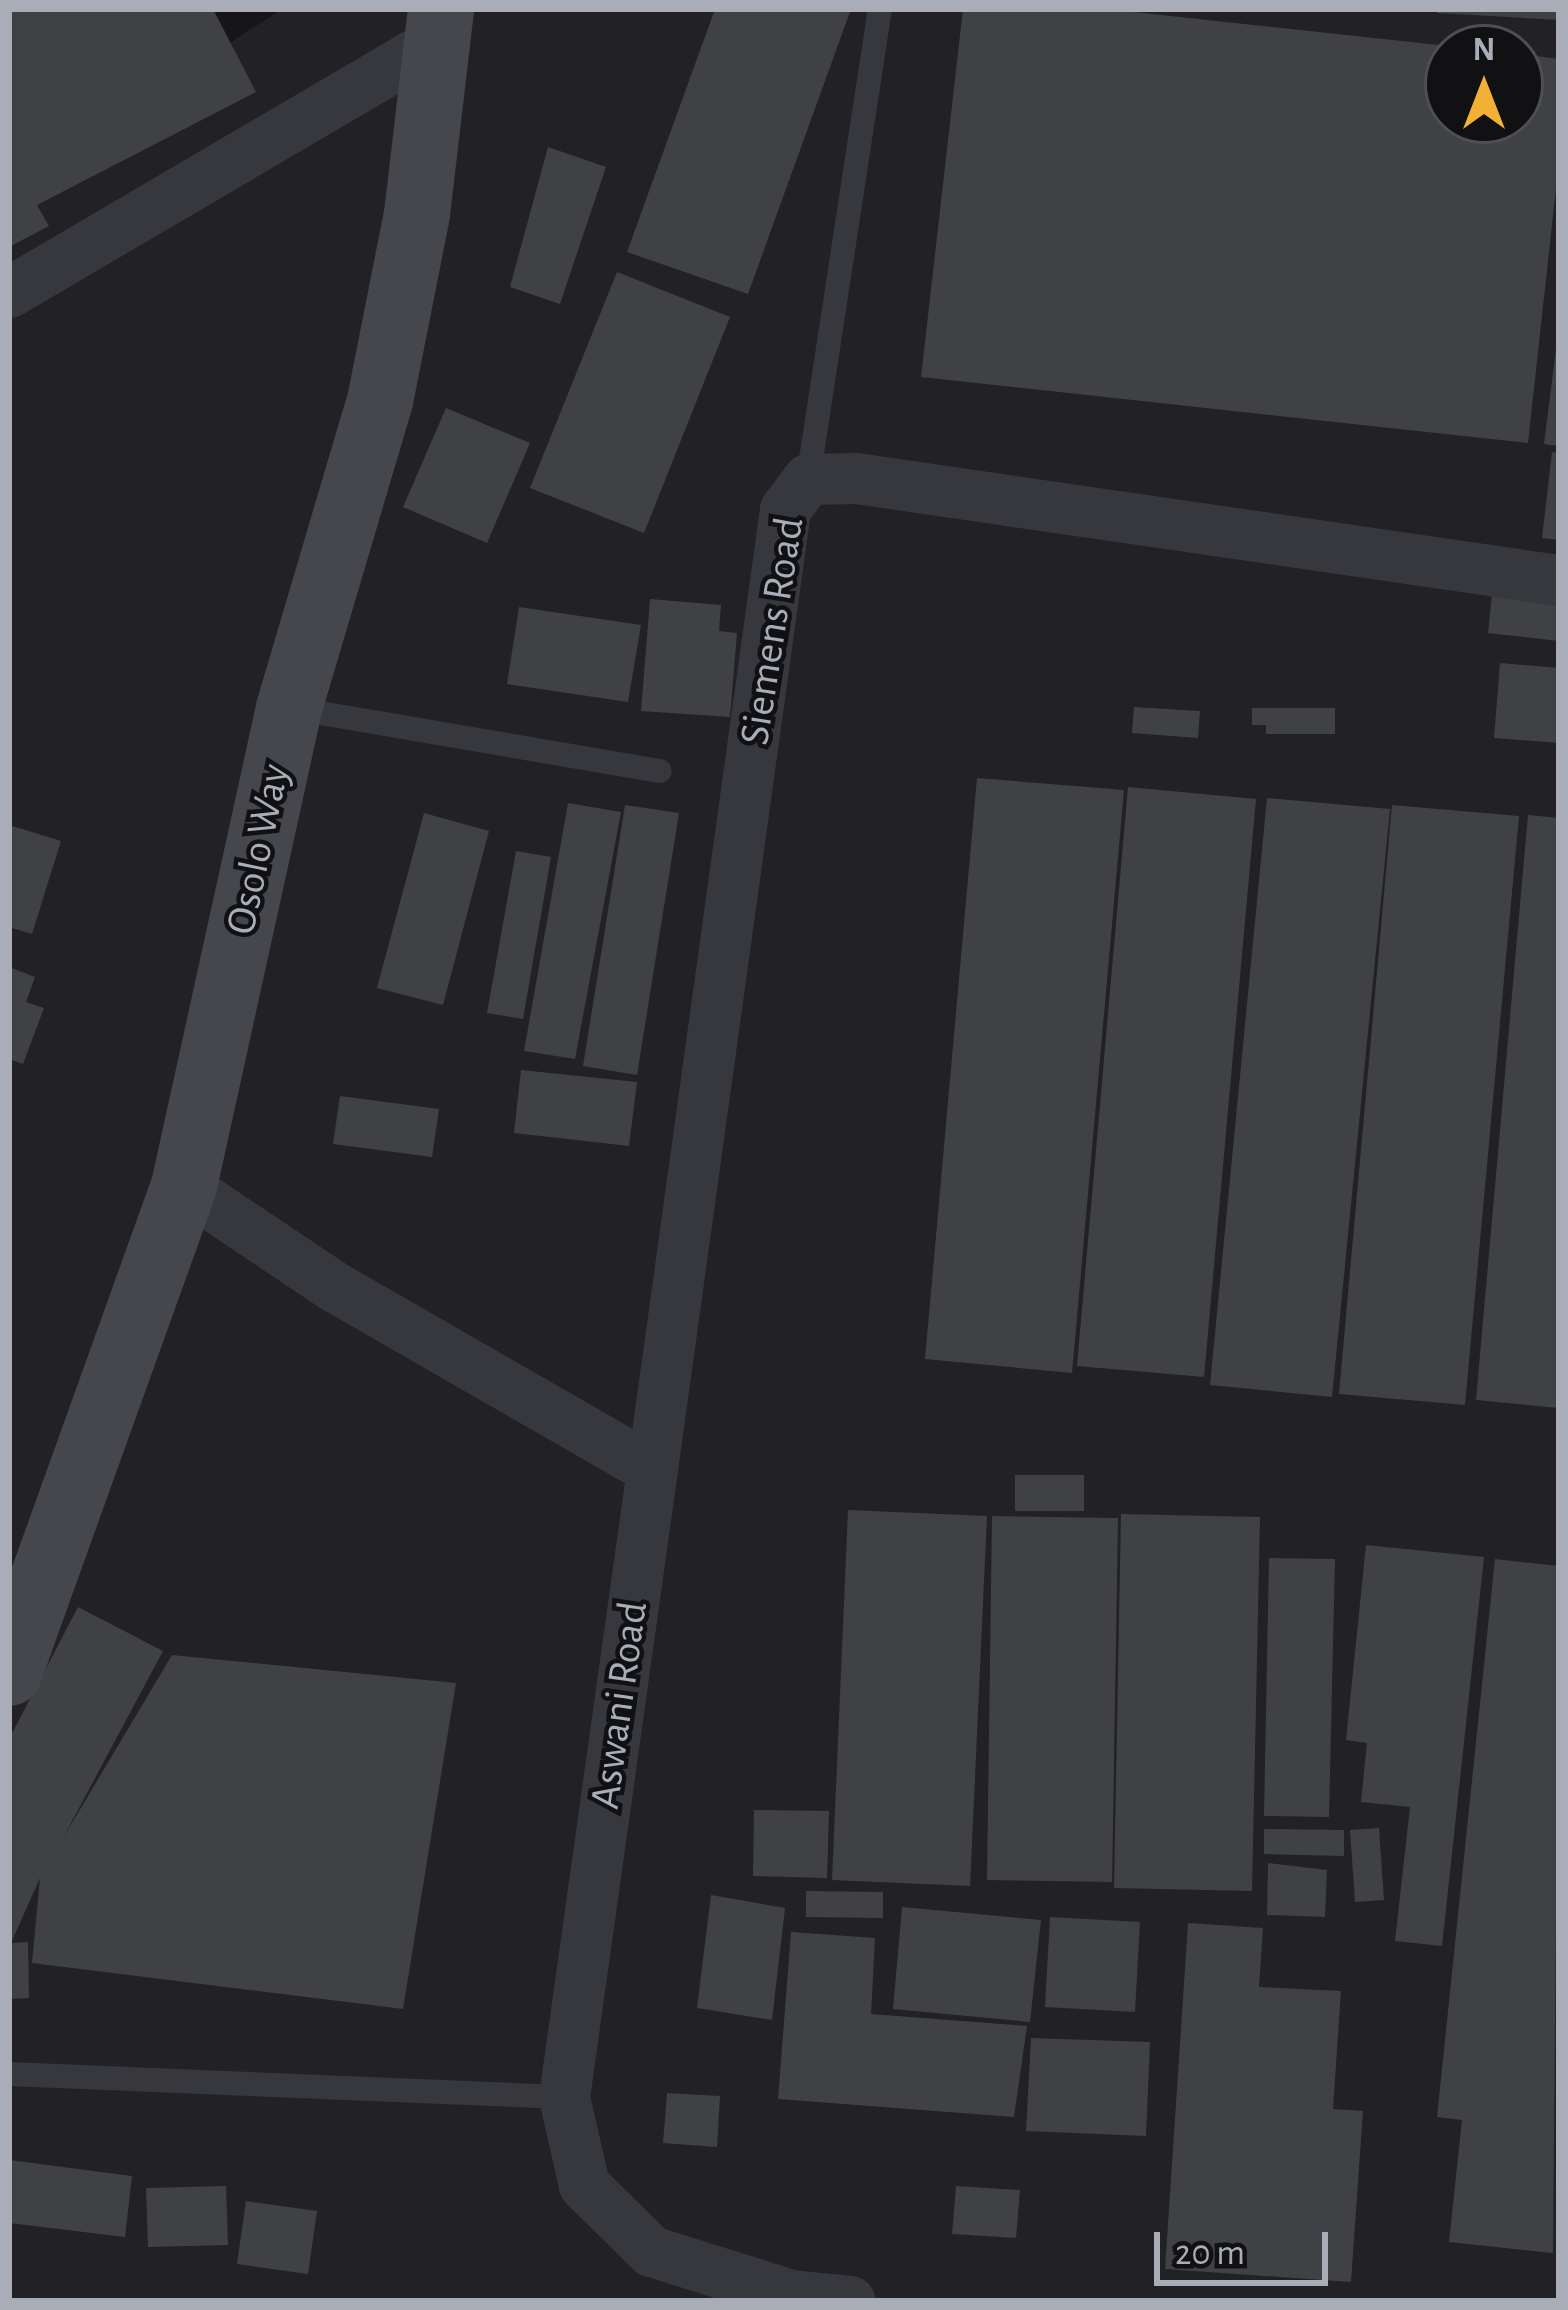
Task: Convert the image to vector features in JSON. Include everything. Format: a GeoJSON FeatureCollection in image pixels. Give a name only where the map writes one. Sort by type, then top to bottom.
{"type":"FeatureCollection","features":[{"type":"Feature","properties":{"kind":"main road","name":"Osolo Way"},"geometry":{"type":"LineString","coordinates":[[9,1672],[184,1186],[289,707],[380,401],[440,24]]}},
{"type":"Feature","properties":{"kind":"street"},"geometry":{"type":"LineString","coordinates":[[9,292],[440,24]]}},
{"type":"Feature","properties":{"kind":"street","name":"Siemens Road"},"geometry":{"type":"LineString","coordinates":[[652,1468],[785,508],[808,479],[856,478],[1559,580]]}},
{"type":"Feature","properties":{"kind":"street"},"geometry":{"type":"LineString","coordinates":[[184,1186],[335,1287],[652,1468]]}},
{"type":"Feature","properties":{"kind":"street","name":"Aswani Road"},"geometry":{"type":"LineString","coordinates":[[652,1468],[564,2097],[584,2185],[651,2251],[791,2295],[850,2301]]}},
{"type":"Feature","properties":{"kind":"lane"},"geometry":{"type":"LineString","coordinates":[[808,479],[880,9]]}},
{"type":"Feature","properties":{"kind":"lane"},"geometry":{"type":"LineString","coordinates":[[289,707],[660,771]]}},
{"type":"Feature","properties":{"kind":"lane"},"geometry":{"type":"LineString","coordinates":[[9,2074],[564,2097]]}},
{"type":"Feature","properties":{"kind":"shaded area"},"geometry":{"type":"Polygon","coordinates":[[[282,9],[1559,9],[1559,2301],[9,2301],[9,186],[282,9]]]}},
{"type":"Feature","properties":{"kind":"building"},"geometry":{"type":"Polygon","coordinates":[[[9,9],[213,9],[256,92],[37,205],[49,226],[9,247],[9,9]]]}},
{"type":"Feature","properties":{"kind":"building"},"geometry":{"type":"Polygon","coordinates":[[[715,9],[851,9],[748,294],[627,252],[715,9]]]}},
{"type":"Feature","properties":{"kind":"building"},"geometry":{"type":"Polygon","coordinates":[[[963,9],[1106,9],[1424,43],[1424,144],[1544,144],[1544,57],[1559,59],[1559,161],[1528,443],[921,377],[963,9]]]}},
{"type":"Feature","properties":{"kind":"building"},"geometry":{"type":"Polygon","coordinates":[[[1437,9],[1559,9],[1559,20],[1437,13],[1437,9]]]}},
{"type":"Feature","properties":{"kind":"building"},"geometry":{"type":"Polygon","coordinates":[[[548,147],[606,167],[560,304],[510,287],[548,147]]]}},
{"type":"Feature","properties":{"kind":"building"},"geometry":{"type":"Polygon","coordinates":[[[617,272],[730,317],[644,533],[530,488],[617,272]]]}},
{"type":"Feature","properties":{"kind":"building"},"geometry":{"type":"Polygon","coordinates":[[[1559,349],[1559,446],[1544,444],[1559,349]]]}},
{"type":"Feature","properties":{"kind":"building"},"geometry":{"type":"Polygon","coordinates":[[[446,408],[530,443],[487,543],[403,507],[446,408]]]}},
{"type":"Feature","properties":{"kind":"building"},"geometry":{"type":"Polygon","coordinates":[[[1552,452],[1559,453],[1559,540],[1542,538],[1552,452]]]}},
{"type":"Feature","properties":{"kind":"building"},"geometry":{"type":"Polygon","coordinates":[[[1492,594],[1559,602],[1559,641],[1488,633],[1492,594]]]}},
{"type":"Feature","properties":{"kind":"building"},"geometry":{"type":"Polygon","coordinates":[[[650,599],[721,605],[719,631],[737,633],[730,717],[641,711],[650,599]]]}},
{"type":"Feature","properties":{"kind":"building"},"geometry":{"type":"Polygon","coordinates":[[[519,607],[641,625],[628,702],[507,684],[519,607]]]}},
{"type":"Feature","properties":{"kind":"building"},"geometry":{"type":"Polygon","coordinates":[[[1500,663],[1559,668],[1559,743],[1494,738],[1500,663]]]}},
{"type":"Feature","properties":{"kind":"building"},"geometry":{"type":"Polygon","coordinates":[[[1134,707],[1200,711],[1198,738],[1132,733],[1134,707]]]}},
{"type":"Feature","properties":{"kind":"building"},"geometry":{"type":"Polygon","coordinates":[[[1252,708],[1335,708],[1335,734],[1266,734],[1266,725],[1252,725],[1252,708]]]}},
{"type":"Feature","properties":{"kind":"building"},"geometry":{"type":"Polygon","coordinates":[[[977,778],[1124,790],[1072,1373],[925,1359],[977,778]]]}},
{"type":"Feature","properties":{"kind":"building"},"geometry":{"type":"Polygon","coordinates":[[[1128,787],[1256,799],[1204,1377],[1077,1366],[1128,787]]]}},
{"type":"Feature","properties":{"kind":"building"},"geometry":{"type":"Polygon","coordinates":[[[1267,798],[1390,809],[1332,1397],[1210,1385],[1267,798]]]}},
{"type":"Feature","properties":{"kind":"building"},"geometry":{"type":"Polygon","coordinates":[[[568,803],[621,812],[575,1059],[524,1051],[568,803]]]}},
{"type":"Feature","properties":{"kind":"building"},"geometry":{"type":"Polygon","coordinates":[[[625,805],[679,813],[637,1075],[583,1066],[625,805]]]}},
{"type":"Feature","properties":{"kind":"building"},"geometry":{"type":"Polygon","coordinates":[[[1392,805],[1519,816],[1465,1405],[1339,1394],[1392,805]]]}},
{"type":"Feature","properties":{"kind":"building"},"geometry":{"type":"Polygon","coordinates":[[[424,813],[489,831],[443,1005],[377,988],[424,813]]]}},
{"type":"Feature","properties":{"kind":"building"},"geometry":{"type":"Polygon","coordinates":[[[1528,815],[1559,818],[1559,1408],[1476,1400],[1528,815]]]}},
{"type":"Feature","properties":{"kind":"building"},"geometry":{"type":"Polygon","coordinates":[[[9,825],[61,841],[32,934],[9,927],[9,825]]]}},
{"type":"Feature","properties":{"kind":"building"},"geometry":{"type":"Polygon","coordinates":[[[516,851],[551,857],[523,1019],[487,1013],[516,851]]]}},
{"type":"Feature","properties":{"kind":"building"},"geometry":{"type":"Polygon","coordinates":[[[9,967],[35,977],[26,1002],[44,1008],[23,1064],[9,1059],[9,967]]]}},
{"type":"Feature","properties":{"kind":"building"},"geometry":{"type":"Polygon","coordinates":[[[521,1070],[637,1082],[629,1146],[514,1133],[521,1070]]]}},
{"type":"Feature","properties":{"kind":"building"},"geometry":{"type":"Polygon","coordinates":[[[340,1096],[439,1109],[432,1157],[333,1144],[340,1096]]]}},
{"type":"Feature","properties":{"kind":"building"},"geometry":{"type":"Polygon","coordinates":[[[1015,1475],[1084,1475],[1084,1511],[1015,1511],[1015,1475]]]}},
{"type":"Feature","properties":{"kind":"building"},"geometry":{"type":"Polygon","coordinates":[[[848,1510],[987,1516],[970,1886],[832,1880],[848,1510]]]}},
{"type":"Feature","properties":{"kind":"building"},"geometry":{"type":"Polygon","coordinates":[[[1121,1514],[1260,1517],[1252,1891],[1114,1888],[1121,1514]]]}},
{"type":"Feature","properties":{"kind":"building"},"geometry":{"type":"Polygon","coordinates":[[[992,1516],[1118,1518],[1112,1882],[987,1880],[992,1516]]]}},
{"type":"Feature","properties":{"kind":"building"},"geometry":{"type":"Polygon","coordinates":[[[1366,1545],[1484,1557],[1442,1946],[1395,1941],[1410,1807],[1361,1802],[1367,1743],[1346,1740],[1366,1545]]]}},
{"type":"Feature","properties":{"kind":"building"},"geometry":{"type":"Polygon","coordinates":[[[1269,1558],[1335,1559],[1329,1817],[1264,1816],[1269,1558]]]}},
{"type":"Feature","properties":{"kind":"building"},"geometry":{"type":"Polygon","coordinates":[[[1495,1559],[1559,1566],[1553,2253],[1449,2242],[1462,2120],[1437,2117],[1495,1559]]]}},
{"type":"Feature","properties":{"kind":"building"},"geometry":{"type":"Polygon","coordinates":[[[78,1607],[163,1651],[63,1838],[172,1655],[456,1683],[403,2009],[32,1963],[40,1878],[11,1943],[28,1942],[29,1998],[9,1999],[9,1739],[78,1607]]]}},
{"type":"Feature","properties":{"kind":"building"},"geometry":{"type":"Polygon","coordinates":[[[754,1810],[829,1811],[827,1878],[753,1876],[754,1810]]]}},
{"type":"Feature","properties":{"kind":"building"},"geometry":{"type":"Polygon","coordinates":[[[1379,1828],[1384,1900],[1355,1902],[1350,1830],[1379,1828]]]}},
{"type":"Feature","properties":{"kind":"building"},"geometry":{"type":"Polygon","coordinates":[[[1264,1829],[1344,1830],[1344,1856],[1264,1854],[1264,1829]]]}},
{"type":"Feature","properties":{"kind":"building"},"geometry":{"type":"Polygon","coordinates":[[[1268,1863],[1327,1870],[1325,1917],[1267,1915],[1268,1863]]]}},
{"type":"Feature","properties":{"kind":"building"},"geometry":{"type":"Polygon","coordinates":[[[806,1891],[883,1892],[883,1918],[806,1917],[806,1891]]]}},
{"type":"Feature","properties":{"kind":"building"},"geometry":{"type":"Polygon","coordinates":[[[711,1895],[785,1908],[772,2020],[697,2008],[711,1895]]]}},
{"type":"Feature","properties":{"kind":"building"},"geometry":{"type":"Polygon","coordinates":[[[902,1907],[1041,1920],[1030,2022],[893,2009],[902,1907]]]}},
{"type":"Feature","properties":{"kind":"building"},"geometry":{"type":"Polygon","coordinates":[[[1050,1917],[1140,1922],[1135,2012],[1045,2007],[1050,1917]]]}},
{"type":"Feature","properties":{"kind":"building"},"geometry":{"type":"Polygon","coordinates":[[[1188,1923],[1263,1928],[1259,1987],[1341,1991],[1333,2109],[1363,2111],[1351,2282],[1165,2269],[1188,1923]]]}},
{"type":"Feature","properties":{"kind":"building"},"geometry":{"type":"Polygon","coordinates":[[[791,1932],[875,1938],[871,2014],[1027,2026],[1014,2117],[778,2099],[791,1932]]]}},
{"type":"Feature","properties":{"kind":"building"},"geometry":{"type":"Polygon","coordinates":[[[1031,2038],[1150,2042],[1146,2136],[1026,2131],[1031,2038]]]}},
{"type":"Feature","properties":{"kind":"building"},"geometry":{"type":"Polygon","coordinates":[[[667,2093],[720,2096],[717,2147],[663,2143],[667,2093]]]}},
{"type":"Feature","properties":{"kind":"building"},"geometry":{"type":"Polygon","coordinates":[[[9,2160],[132,2176],[125,2237],[9,2223],[9,2160]]]}},
{"type":"Feature","properties":{"kind":"building"},"geometry":{"type":"Polygon","coordinates":[[[226,2186],[228,2245],[148,2247],[146,2188],[226,2186]]]}},
{"type":"Feature","properties":{"kind":"building"},"geometry":{"type":"Polygon","coordinates":[[[956,2186],[1020,2190],[1016,2238],[952,2234],[956,2186]]]}},
{"type":"Feature","properties":{"kind":"building"},"geometry":{"type":"Polygon","coordinates":[[[246,2201],[317,2211],[308,2274],[237,2264],[246,2201]]]}}]}
